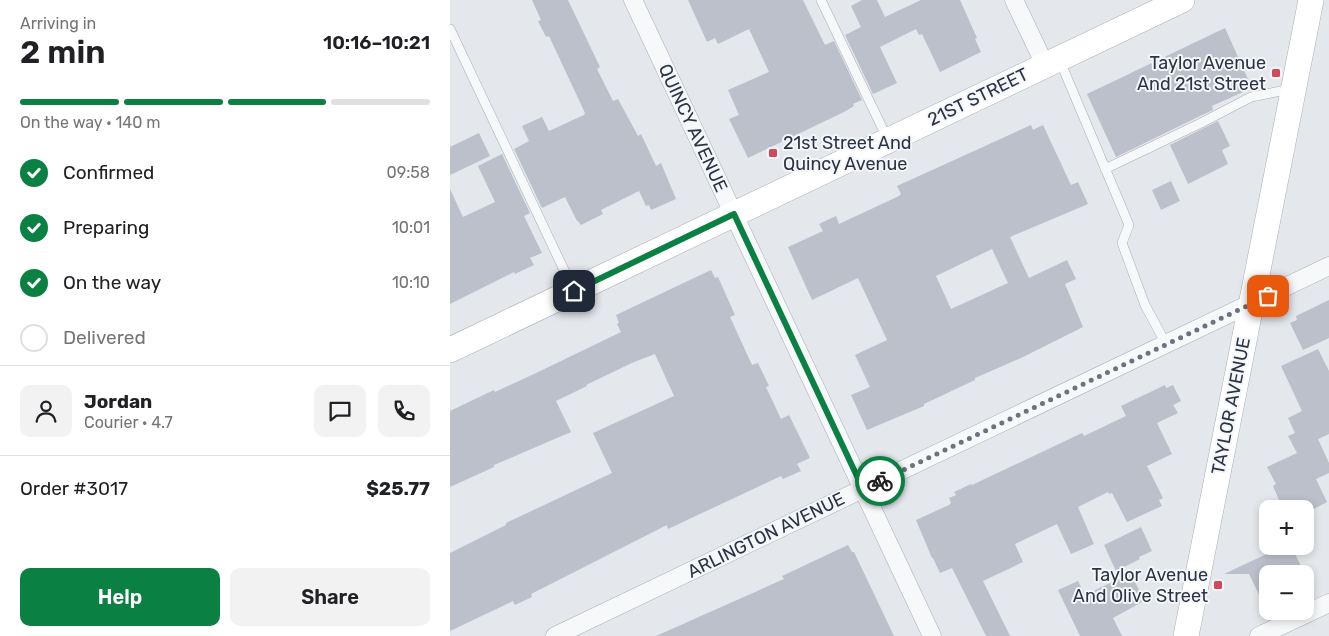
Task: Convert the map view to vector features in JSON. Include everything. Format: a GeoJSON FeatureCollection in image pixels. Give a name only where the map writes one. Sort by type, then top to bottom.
{"type":"FeatureCollection","features":[{"type":"Feature","properties":{"kind":"street","name":"QUINCY AVENUE"},"geometry":{"type":"LineString","coordinates":[[633,0],[932,636]]}},
{"type":"Feature","properties":{"kind":"street"},"geometry":{"type":"LineString","coordinates":[[1014,0],[1052,62]]}},
{"type":"Feature","properties":{"kind":"street","name":"21ST STREET"},"geometry":{"type":"LineString","coordinates":[[450,350],[1182,0]]}},
{"type":"Feature","properties":{"kind":"street","name":"TAYLOR AVENUE"},"geometry":{"type":"LineString","coordinates":[[1186,636],[1311,0]]}},
{"type":"Feature","properties":{"kind":"street","name":"ARLINGTON AVENUE"},"geometry":{"type":"LineString","coordinates":[[555,636],[1329,266]]}},
{"type":"Feature","properties":{"kind":"street"},"geometry":{"type":"LineString","coordinates":[[1259,636],[1329,603]]}},
{"type":"Feature","properties":{"kind":"lane"},"geometry":{"type":"LineString","coordinates":[[821,0],[888,141]]}},
{"type":"Feature","properties":{"kind":"lane"},"geometry":{"type":"LineString","coordinates":[[450,29],[574,291]]}},
{"type":"Feature","properties":{"kind":"lane"},"geometry":{"type":"LineString","coordinates":[[1052,62],[1105,169],[1129,225],[1122,243],[1145,305],[1166,344]]}},
{"type":"Feature","properties":{"kind":"lane"},"geometry":{"type":"LineString","coordinates":[[1105,169],[1251,97],[1294,89]]}},
{"type":"Feature","properties":{"kind":"building"},"geometry":{"type":"Polygon","coordinates":[[[532,0],[568,0],[600,67],[597,69],[613,101],[618,99],[638,136],[641,134],[656,166],[661,163],[676,199],[651,210],[649,205],[646,206],[639,191],[601,210],[603,214],[581,225],[565,197],[542,208],[514,149],[529,141],[522,126],[542,117],[549,131],[585,113],[549,36],[546,37],[538,21],[541,20],[532,0]]]}},
{"type":"Feature","properties":{"kind":"building"},"geometry":{"type":"Polygon","coordinates":[[[688,0],[803,0],[825,45],[834,41],[862,100],[853,104],[854,106],[844,112],[748,158],[729,119],[739,115],[728,90],[769,72],[749,29],[718,44],[715,38],[707,42],[688,0]]]}},
{"type":"Feature","properties":{"kind":"building"},"geometry":{"type":"Polygon","coordinates":[[[862,0],[877,0],[885,17],[921,0],[960,0],[977,38],[975,39],[981,52],[940,72],[922,34],[919,35],[916,29],[880,47],[897,83],[873,94],[845,35],[861,27],[851,6],[862,0]]]}},
{"type":"Feature","properties":{"kind":"building"},"geometry":{"type":"Polygon","coordinates":[[[1225,28],[1252,88],[1212,106],[1213,110],[1116,157],[1087,94],[1225,28]]]}},
{"type":"Feature","properties":{"kind":"building"},"geometry":{"type":"Polygon","coordinates":[[[1218,121],[1230,146],[1222,150],[1228,164],[1188,184],[1170,145],[1218,121]]]}},
{"type":"Feature","properties":{"kind":"building"},"geometry":{"type":"Polygon","coordinates":[[[1031,125],[1033,130],[1043,125],[1071,185],[1078,182],[1088,204],[1010,237],[1029,278],[1067,260],[1076,279],[1065,284],[1083,327],[1021,358],[975,378],[975,380],[924,404],[924,406],[867,430],[851,395],[870,387],[855,355],[887,340],[858,278],[812,300],[788,247],[823,231],[819,224],[836,216],[839,224],[899,196],[901,194],[897,186],[1031,125]],[[992,249],[936,276],[951,309],[1008,283],[992,249]]]}},
{"type":"Feature","properties":{"kind":"building"},"geometry":{"type":"Polygon","coordinates":[[[479,133],[490,156],[450,175],[450,147],[479,133]]]}},
{"type":"Feature","properties":{"kind":"building"},"geometry":{"type":"Polygon","coordinates":[[[502,154],[530,213],[524,216],[542,253],[530,258],[534,265],[515,274],[514,272],[450,304],[450,189],[463,217],[495,202],[478,166],[502,154]]]}},
{"type":"Feature","properties":{"kind":"building"},"geometry":{"type":"Polygon","coordinates":[[[1171,181],[1180,201],[1161,210],[1152,190],[1171,181]]]}},
{"type":"Feature","properties":{"kind":"building"},"geometry":{"type":"Polygon","coordinates":[[[711,270],[715,278],[718,277],[735,315],[730,317],[752,365],[758,363],[769,386],[766,387],[781,419],[789,415],[810,458],[797,464],[801,471],[783,479],[781,476],[668,529],[667,525],[531,594],[532,597],[515,605],[513,601],[450,631],[450,553],[506,525],[506,523],[612,473],[593,433],[674,396],[655,354],[634,362],[556,401],[571,432],[494,465],[494,467],[450,487],[450,411],[534,374],[621,332],[617,324],[619,323],[616,315],[711,270]]]}},
{"type":"Feature","properties":{"kind":"building"},"geometry":{"type":"Polygon","coordinates":[[[1329,300],[1329,338],[1303,350],[1290,323],[1297,320],[1296,316],[1329,300]]]}},
{"type":"Feature","properties":{"kind":"building"},"geometry":{"type":"Polygon","coordinates":[[[1318,349],[1329,371],[1329,434],[1318,439],[1329,463],[1329,473],[1316,479],[1327,502],[1314,509],[1314,500],[1279,500],[1273,486],[1276,484],[1267,467],[1297,453],[1288,436],[1295,433],[1288,418],[1302,411],[1281,366],[1318,349]]]}},
{"type":"Feature","properties":{"kind":"building"},"geometry":{"type":"Polygon","coordinates":[[[1165,385],[1166,388],[1173,385],[1181,401],[1173,405],[1178,413],[1157,423],[1172,454],[1147,466],[1163,498],[1159,500],[1162,506],[1127,522],[1112,493],[1109,494],[1108,492],[1078,507],[1094,544],[1071,554],[1057,524],[1015,544],[1023,562],[983,581],[1010,636],[986,636],[952,568],[940,573],[916,520],[949,505],[951,503],[949,498],[956,495],[954,492],[1082,433],[1084,436],[1126,416],[1121,406],[1165,385]]]}},
{"type":"Feature","properties":{"kind":"building"},"geometry":{"type":"Polygon","coordinates":[[[1141,527],[1152,551],[1116,571],[1104,545],[1141,527]]]}},
{"type":"Feature","properties":{"kind":"building"},"geometry":{"type":"Polygon","coordinates":[[[848,545],[852,552],[854,552],[894,636],[656,636],[784,579],[782,576],[848,545]]]}},
{"type":"Feature","properties":{"kind":"building"},"geometry":{"type":"Polygon","coordinates":[[[1264,555],[1296,555],[1300,565],[1259,565],[1259,595],[1249,574],[1224,574],[1264,555]]]}},
{"type":"Feature","properties":{"kind":"building"},"geometry":{"type":"Polygon","coordinates":[[[1131,573],[1144,601],[1113,618],[1122,636],[1080,636],[1058,590],[1078,581],[1085,595],[1131,573]]]}},
{"type":"Feature","properties":{"kind":"way so far"},"geometry":{"type":"LineString","coordinates":[[880,481],[1268,296]]}},
{"type":"Feature","properties":{"kind":"place","name":"Taylor Avenue And 21st Street"},"geometry":{"type":"Point","coordinates":[1276,73]}},
{"type":"Feature","properties":{"kind":"place","name":"21st Street And Quincy Avenue"},"geometry":{"type":"Point","coordinates":[773,153]}},
{"type":"Feature","properties":{"kind":"place","name":"Taylor Avenue And Olive Street"},"geometry":{"type":"Point","coordinates":[1218,585]}},
{"type":"Feature","properties":{"kind":"route"},"geometry":{"type":"LineString","coordinates":[[574,291],[734,214],[863,489],[880,481]]}}]}
